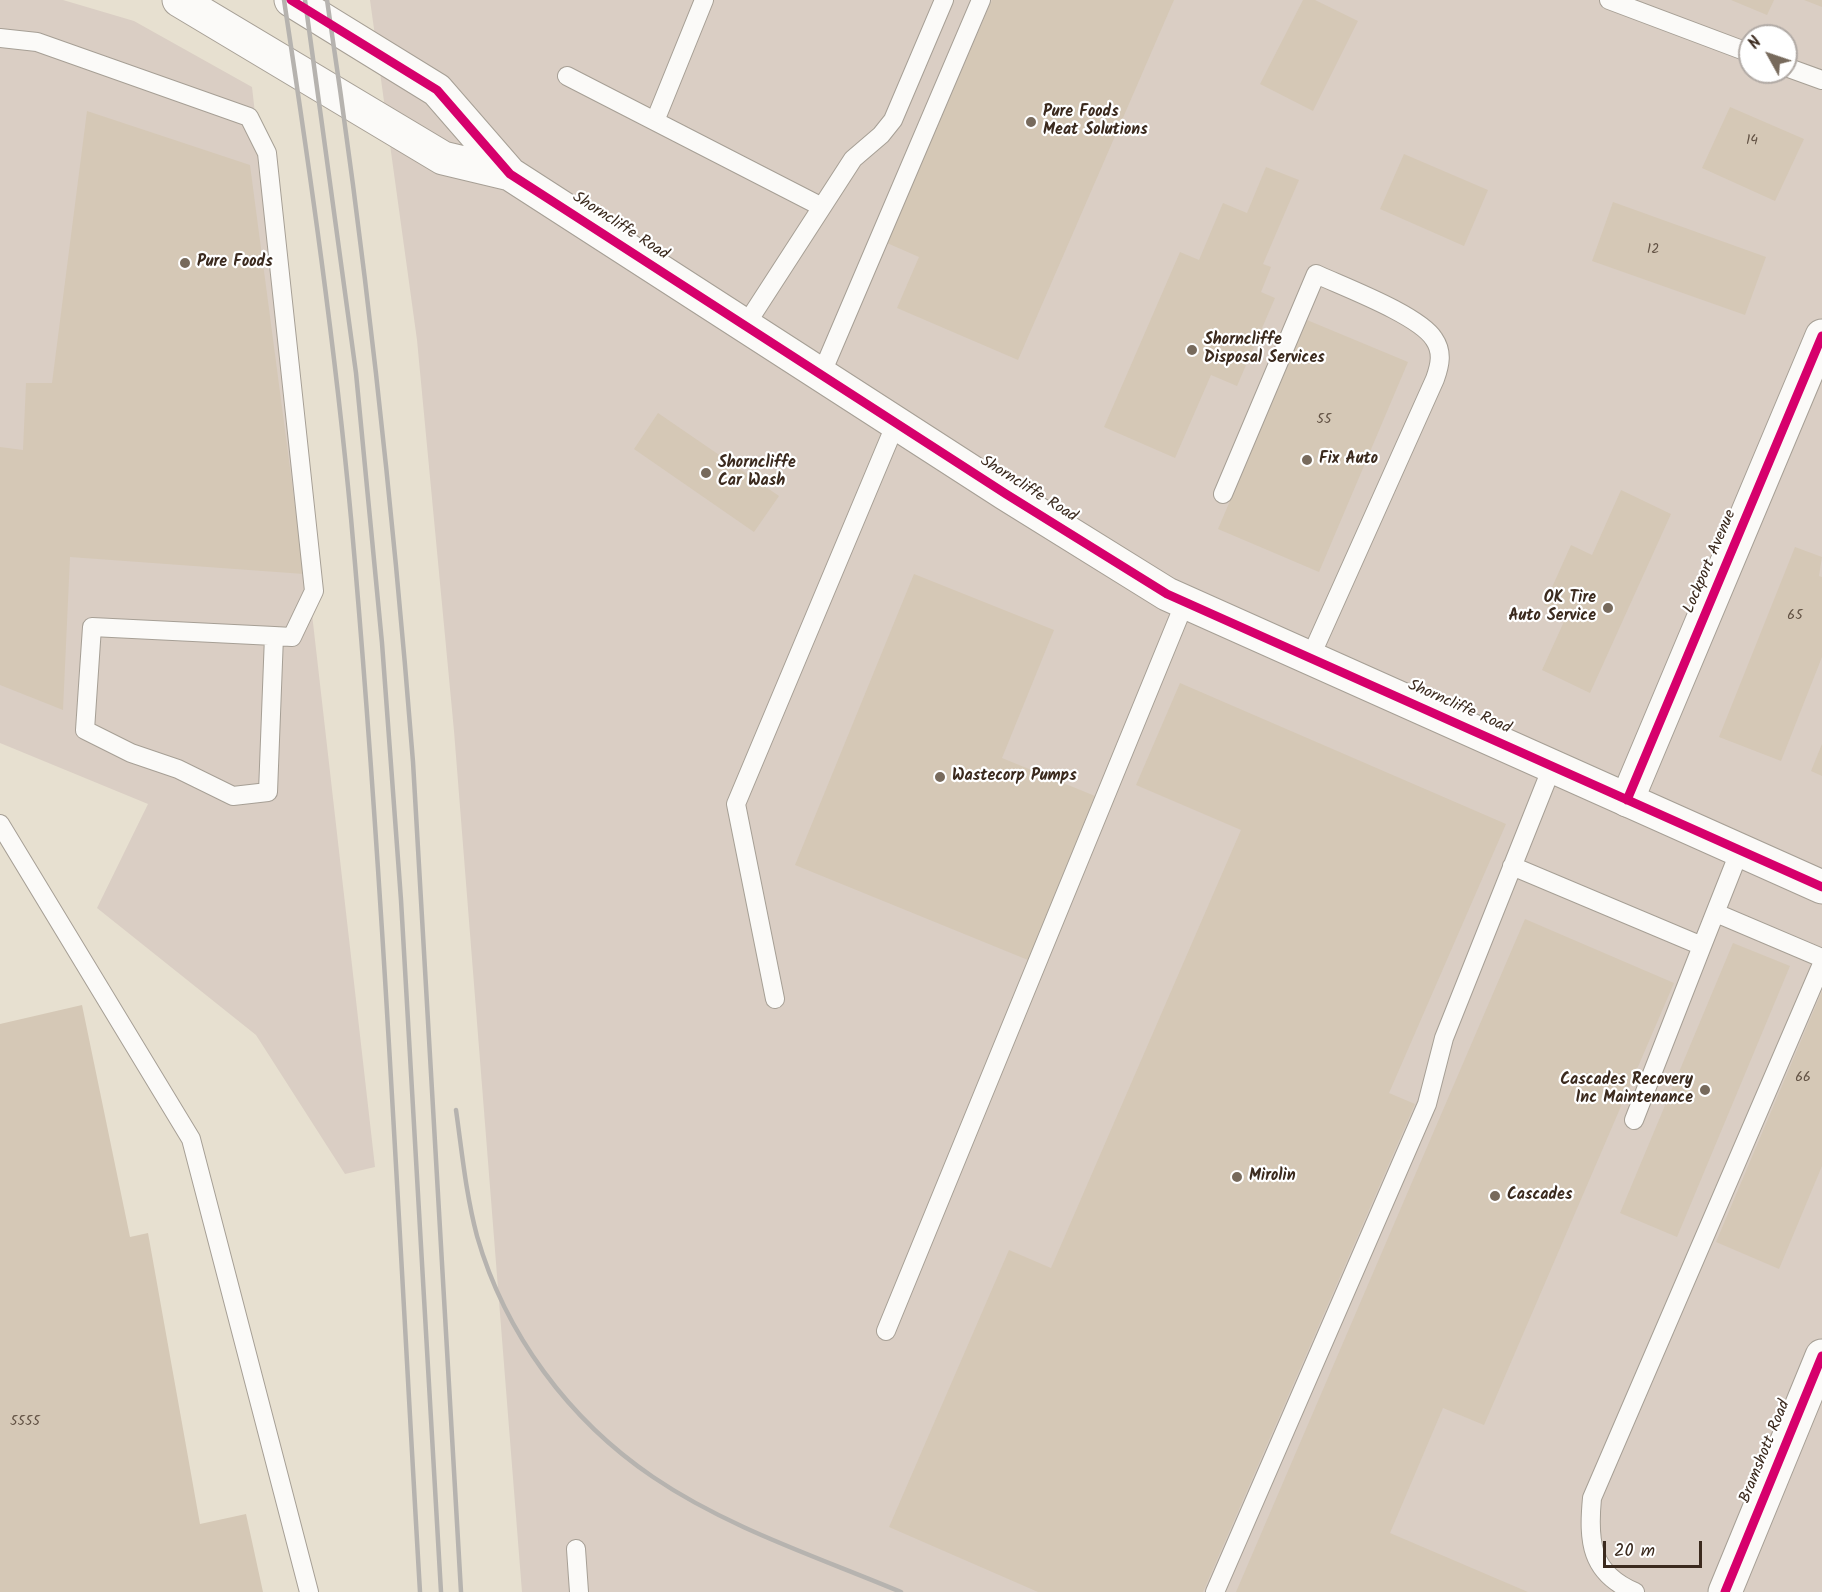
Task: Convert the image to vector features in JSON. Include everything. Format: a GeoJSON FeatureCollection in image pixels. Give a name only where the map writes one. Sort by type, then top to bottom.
{"type":"FeatureCollection","features":[{"type":"Feature","properties":{"kind":"street","name":"Shorncliffe Road"},"geometry":{"type":"LineString","coordinates":[[179,0],[443,158],[510,174]]}},
{"type":"Feature","properties":{"kind":"street","name":"Shorncliffe Road"},"geometry":{"type":"LineString","coordinates":[[291,0],[437,90],[510,174],[1006,494],[1167,594],[1822,887]]}},
{"type":"Feature","properties":{"kind":"street","name":"Lockport Avenue"},"geometry":{"type":"LineString","coordinates":[[1627,800],[1822,336]]}},
{"type":"Feature","properties":{"kind":"street","name":"Bramshott Road"},"geometry":{"type":"LineString","coordinates":[[1725,1592],[1822,1356]]}},
{"type":"Feature","properties":{"kind":"lane"},"geometry":{"type":"LineString","coordinates":[[655,121],[704,0]]}},
{"type":"Feature","properties":{"kind":"lane"},"geometry":{"type":"LineString","coordinates":[[745,326],[854,159],[881,135],[893,120],[944,0]]}},
{"type":"Feature","properties":{"kind":"lane"},"geometry":{"type":"LineString","coordinates":[[821,375],[981,0]]}},
{"type":"Feature","properties":{"kind":"lane"},"geometry":{"type":"LineString","coordinates":[[1609,0],[1738,48]]}},
{"type":"Feature","properties":{"kind":"lane"},"geometry":{"type":"LineString","coordinates":[[0,38],[37,42],[249,117],[267,153],[314,591],[292,637],[274,636],[92,627],[85,730],[131,753],[178,769],[233,796],[268,792],[274,636]]}},
{"type":"Feature","properties":{"kind":"lane"},"geometry":{"type":"LineString","coordinates":[[1798,71],[1822,80]]}},
{"type":"Feature","properties":{"kind":"lane"},"geometry":{"type":"LineString","coordinates":[[567,76],[822,207]]}},
{"type":"Feature","properties":{"kind":"lane"},"geometry":{"type":"LineString","coordinates":[[1223,494],[1316,274],[1414,320],[1435,339],[1440,352],[1440,364],[1435,379],[1310,658]]}},
{"type":"Feature","properties":{"kind":"lane"},"geometry":{"type":"LineString","coordinates":[[775,999],[736,804],[896,423]]}},
{"type":"Feature","properties":{"kind":"lane"},"geometry":{"type":"LineString","coordinates":[[886,1331],[1185,602]]}},
{"type":"Feature","properties":{"kind":"lane"},"geometry":{"type":"LineString","coordinates":[[1215,1592],[1427,1104],[1444,1038],[1552,766]]}},
{"type":"Feature","properties":{"kind":"lane"},"geometry":{"type":"LineString","coordinates":[[0,825],[191,1139],[309,1592]]}},
{"type":"Feature","properties":{"kind":"lane"},"geometry":{"type":"LineString","coordinates":[[1634,1120],[1740,850]]}},
{"type":"Feature","properties":{"kind":"lane"},"geometry":{"type":"LineString","coordinates":[[1512,866],[1702,946]]}},
{"type":"Feature","properties":{"kind":"lane"},"geometry":{"type":"LineString","coordinates":[[1716,913],[1822,958]]}},
{"type":"Feature","properties":{"kind":"lane"},"geometry":{"type":"LineString","coordinates":[[1635,1592],[1622,1587],[1595,1558],[1588,1533],[1592,1498],[1822,964]]}},
{"type":"Feature","properties":{"kind":"lane"},"geometry":{"type":"LineString","coordinates":[[576,1548],[579,1592]]}},
{"type":"Feature","properties":{"kind":"shaded area"},"geometry":{"type":"Polygon","coordinates":[[[0,0],[63,0],[134,21],[252,87],[375,1167],[345,1174],[256,1035],[97,908],[148,804],[0,743],[0,0]]]}},
{"type":"Feature","properties":{"kind":"shaded area"},"geometry":{"type":"Polygon","coordinates":[[[370,0],[1822,0],[1822,1592],[522,1592],[454,731],[417,340],[370,0]]]}},
{"type":"Feature","properties":{"kind":"building","name":"Pure Foods Meat Solutions"},"geometry":{"type":"Polygon","coordinates":[[[992,0],[1174,0],[1018,360],[897,308],[919,257],[887,243],[992,0]]]}},
{"type":"Feature","properties":{"kind":"building"},"geometry":{"type":"Polygon","coordinates":[[[1303,0],[1315,0],[1358,21],[1313,111],[1260,84],[1303,0]]]}},
{"type":"Feature","properties":{"kind":"building"},"geometry":{"type":"Polygon","coordinates":[[[1731,0],[1774,0],[1767,15],[1731,0]]]}},
{"type":"Feature","properties":{"kind":"building"},"geometry":{"type":"Polygon","coordinates":[[[1804,0],[1822,0],[1822,7],[1804,0]]]}},
{"type":"Feature","properties":{"kind":"building"},"geometry":{"type":"Polygon","coordinates":[[[1730,107],[1804,139],[1775,201],[1702,168],[1730,107]]]}},
{"type":"Feature","properties":{"kind":"building"},"geometry":{"type":"Polygon","coordinates":[[[87,111],[250,165],[304,574],[70,557],[63,710],[0,685],[0,447],[23,450],[26,383],[52,383],[87,111]]]}},
{"type":"Feature","properties":{"kind":"building"},"geometry":{"type":"Polygon","coordinates":[[[1404,154],[1488,190],[1464,246],[1380,209],[1404,154]]]}},
{"type":"Feature","properties":{"kind":"building"},"geometry":{"type":"Polygon","coordinates":[[[1266,167],[1299,180],[1263,264],[1271,267],[1261,292],[1275,298],[1237,386],[1211,375],[1175,458],[1104,427],[1180,252],[1199,260],[1223,203],[1247,213],[1266,167]]]}},
{"type":"Feature","properties":{"kind":"building"},"geometry":{"type":"Polygon","coordinates":[[[1613,202],[1766,257],[1745,315],[1592,261],[1613,202]]]}},
{"type":"Feature","properties":{"kind":"building"},"geometry":{"type":"Polygon","coordinates":[[[1307,320],[1408,362],[1319,572],[1218,529],[1307,320]]]}},
{"type":"Feature","properties":{"kind":"building","name":"Shorncliffe Car Wash"},"geometry":{"type":"Polygon","coordinates":[[[658,413],[779,496],[754,532],[634,449],[658,413]]]}},
{"type":"Feature","properties":{"kind":"building"},"geometry":{"type":"Polygon","coordinates":[[[1621,490],[1671,514],[1590,693],[1542,670],[1567,615],[1544,605],[1571,545],[1592,555],[1621,490]]]}},
{"type":"Feature","properties":{"kind":"building"},"geometry":{"type":"Polygon","coordinates":[[[1795,547],[1822,557],[1819,576],[1822,577],[1822,657],[1781,761],[1719,737],[1795,547]]]}},
{"type":"Feature","properties":{"kind":"building","name":"Wastecorp Pumps"},"geometry":{"type":"Polygon","coordinates":[[[914,574],[1054,630],[1002,758],[1095,796],[1028,960],[795,865],[914,574]]]}},
{"type":"Feature","properties":{"kind":"building","name":"Mirolin"},"geometry":{"type":"Polygon","coordinates":[[[1180,683],[1506,824],[1389,1093],[1415,1104],[1203,1592],[1038,1592],[889,1527],[1009,1250],[1051,1268],[1241,830],[1136,785],[1180,683]]]}},
{"type":"Feature","properties":{"kind":"building"},"geometry":{"type":"Polygon","coordinates":[[[1822,744],[1822,776],[1811,771],[1822,744]]]}},
{"type":"Feature","properties":{"kind":"building","name":"Cascades"},"geometry":{"type":"Polygon","coordinates":[[[1525,919],[1674,983],[1484,1425],[1443,1408],[1390,1533],[1528,1592],[1236,1592],[1525,919]]]}},
{"type":"Feature","properties":{"kind":"building","name":"Cascades Recovery Inc Maintenance"},"geometry":{"type":"Polygon","coordinates":[[[1733,943],[1790,966],[1677,1237],[1620,1213],[1733,943]]]}},
{"type":"Feature","properties":{"kind":"building"},"geometry":{"type":"Polygon","coordinates":[[[1822,991],[1822,1166],[1779,1269],[1716,1242],[1822,991]]]}},
{"type":"Feature","properties":{"kind":"building"},"geometry":{"type":"Polygon","coordinates":[[[82,1005],[130,1237],[148,1233],[200,1524],[246,1514],[263,1592],[0,1592],[0,1024],[82,1005]]]}},
{"type":"Feature","properties":{"kind":"railway"},"geometry":{"type":"LineString","coordinates":[[284,0],[321,259],[351,518],[381,920],[420,1592]]}},
{"type":"Feature","properties":{"kind":"railway"},"geometry":{"type":"LineString","coordinates":[[305,0],[356,373],[382,643],[401,900],[441,1592]]}},
{"type":"Feature","properties":{"kind":"railway"},"geometry":{"type":"LineString","coordinates":[[327,0],[366,285],[405,666],[413,762],[461,1592]]}},
{"type":"Feature","properties":{"kind":"railway"},"geometry":{"type":"LineString","coordinates":[[456,1110],[470,1205],[489,1272],[504,1307],[523,1340],[544,1372],[568,1402],[622,1454],[682,1495],[743,1527],[901,1592]]}},
{"type":"Feature","properties":{"kind":"cycle path"},"geometry":{"type":"LineString","coordinates":[[291,0],[437,90],[510,174],[1006,494],[1167,594],[1822,887]]}},
{"type":"Feature","properties":{"kind":"cycle path"},"geometry":{"type":"LineString","coordinates":[[1627,800],[1822,336]]}},
{"type":"Feature","properties":{"kind":"cycle path"},"geometry":{"type":"LineString","coordinates":[[1725,1592],[1822,1356]]}},
{"type":"Feature","properties":{"kind":"place","name":"Pure Foods Meat Solutions"},"geometry":{"type":"Point","coordinates":[1031,122]}},
{"type":"Feature","properties":{"kind":"place","name":"Pure Foods"},"geometry":{"type":"Point","coordinates":[185,263]}},
{"type":"Feature","properties":{"kind":"place","name":"Shorncliffe Disposal Services"},"geometry":{"type":"Point","coordinates":[1192,350]}},
{"type":"Feature","properties":{"kind":"place","name":"Fix Auto"},"geometry":{"type":"Point","coordinates":[1307,460]}},
{"type":"Feature","properties":{"kind":"place","name":"Shorncliffe Car Wash"},"geometry":{"type":"Point","coordinates":[706,473]}},
{"type":"Feature","properties":{"kind":"place","name":"OK Tire Auto Service"},"geometry":{"type":"Point","coordinates":[1608,608]}},
{"type":"Feature","properties":{"kind":"place","name":"Wastecorp Pumps"},"geometry":{"type":"Point","coordinates":[940,777]}},
{"type":"Feature","properties":{"kind":"place","name":"Cascades Recovery Inc Maintenance"},"geometry":{"type":"Point","coordinates":[1705,1090]}},
{"type":"Feature","properties":{"kind":"place","name":"Mirolin"},"geometry":{"type":"Point","coordinates":[1237,1177]}},
{"type":"Feature","properties":{"kind":"place","name":"Cascades"},"geometry":{"type":"Point","coordinates":[1495,1196]}}]}
